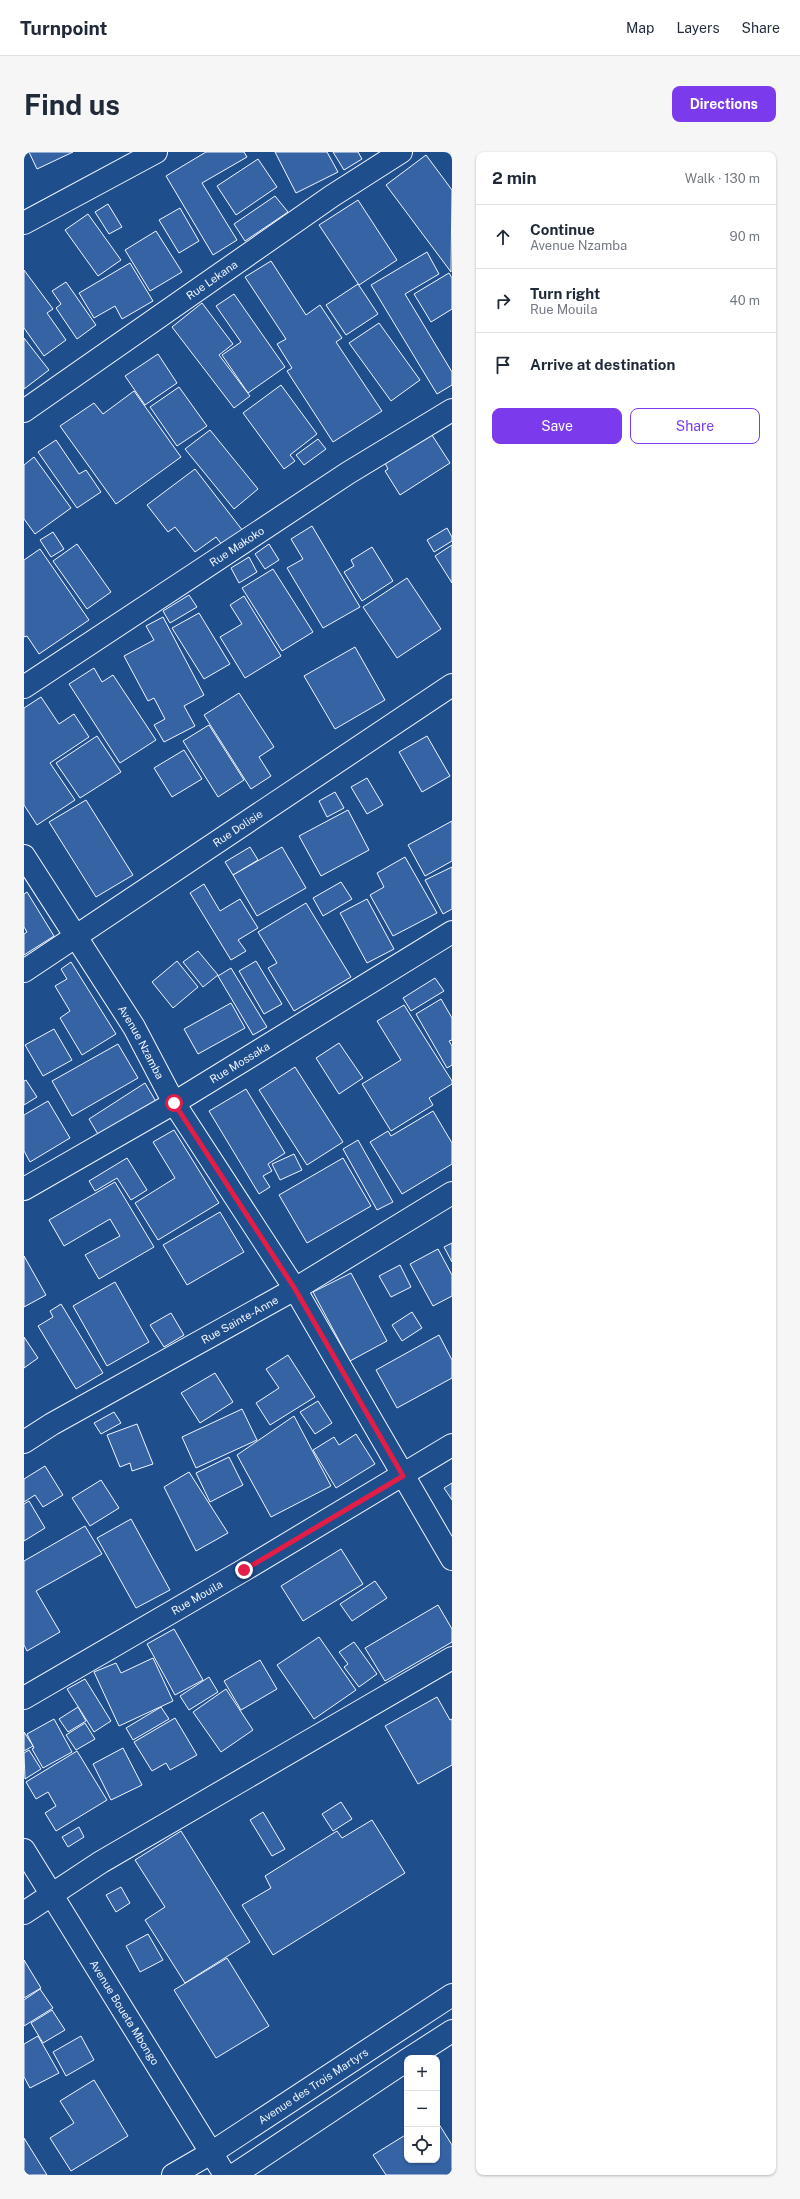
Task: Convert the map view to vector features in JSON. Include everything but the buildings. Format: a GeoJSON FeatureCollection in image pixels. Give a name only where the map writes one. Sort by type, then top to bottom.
{"type":"FeatureCollection","features":[{"type":"Feature","properties":{"kind":"street"},"geometry":{"type":"LineString","coordinates":[[24,223],[156,152]]}},
{"type":"Feature","properties":{"kind":"street","name":"Rue Lekana"},"geometry":{"type":"LineString","coordinates":[[24,411],[332,196],[402,152]]}},
{"type":"Feature","properties":{"kind":"street","name":"Rue Makoko"},"geometry":{"type":"LineString","coordinates":[[24,687],[348,473],[452,410]]}},
{"type":"Feature","properties":{"kind":"street","name":"Rue Dolisie"},"geometry":{"type":"LineString","coordinates":[[24,971],[76,938],[452,685]]}},
{"type":"Feature","properties":{"kind":"street","name":"Avenue Nzamba"},"geometry":{"type":"LineString","coordinates":[[24,856],[134,1027],[174,1103],[295,1289],[452,1559]]}},
{"type":"Feature","properties":{"kind":"street","name":"Rue Mossaka"},"geometry":{"type":"LineString","coordinates":[[24,1189],[174,1103],[452,932]]}},
{"type":"Feature","properties":{"kind":"street","name":"Rue Sainte-Anne"},"geometry":{"type":"LineString","coordinates":[[24,1442],[52,1424],[295,1289],[452,1193]]}},
{"type":"Feature","properties":{"kind":"street","name":"Rue Mouila"},"geometry":{"type":"LineString","coordinates":[[24,1698],[403,1476],[452,1445]]}},
{"type":"Feature","properties":{"kind":"street"},"geometry":{"type":"LineString","coordinates":[[24,1913],[108,1858],[452,1658]]}},
{"type":"Feature","properties":{"kind":"street","name":"Avenue Boueta Mbongo"},"geometry":{"type":"LineString","coordinates":[[24,1850],[50,1895],[225,2175]]}},
{"type":"Feature","properties":{"kind":"street","name":"Avenue des Trois Martyrs"},"geometry":{"type":"LineString","coordinates":[[173,2175],[211,2153],[452,1995]]}},
{"type":"Feature","properties":{"kind":"street"},"geometry":{"type":"LineString","coordinates":[[415,2055],[452,2031]]}},
{"type":"Feature","properties":{"kind":"street"},"geometry":{"type":"LineString","coordinates":[[234,2175],[404,2062]]}},
{"type":"Feature","properties":{"kind":"route"},"geometry":{"type":"LineString","coordinates":[[174,1103],[295,1289],[403,1476],[244,1570]]}}]}
